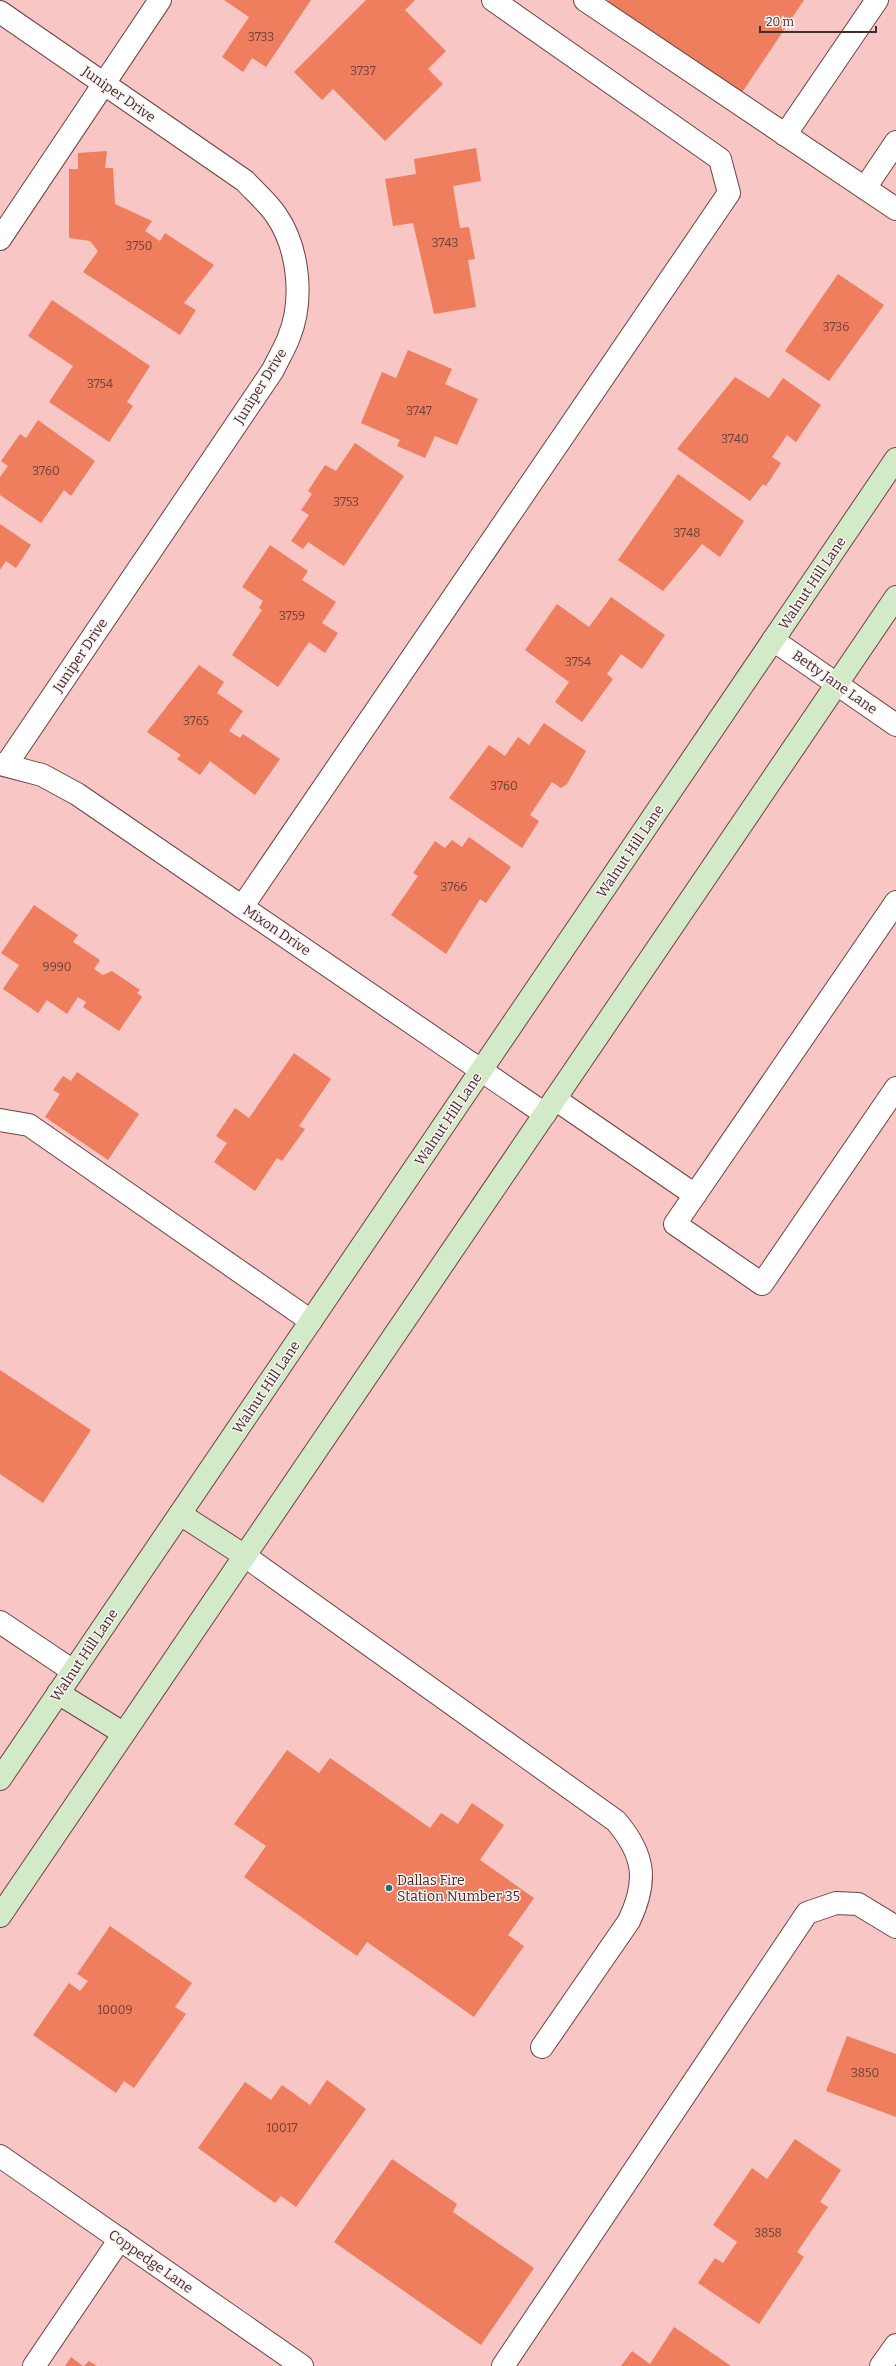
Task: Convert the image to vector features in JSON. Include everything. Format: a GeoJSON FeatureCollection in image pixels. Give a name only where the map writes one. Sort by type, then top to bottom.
{"type":"FeatureCollection","features":[{"type":"Feature","properties":{"kind":"main road","name":"Walnut Hill Lane"},"geometry":{"type":"LineString","coordinates":[[0,1779],[896,459]]}},
{"type":"Feature","properties":{"kind":"main road"},"geometry":{"type":"LineString","coordinates":[[0,1916],[896,597]]}},
{"type":"Feature","properties":{"kind":"main road"},"geometry":{"type":"LineString","coordinates":[[180,1514],[245,1556]]}},
{"type":"Feature","properties":{"kind":"main road"},"geometry":{"type":"LineString","coordinates":[[58,1693],[124,1734]]}},
{"type":"Feature","properties":{"kind":"street"},"geometry":{"type":"LineString","coordinates":[[0,239],[160,0]]}},
{"type":"Feature","properties":{"kind":"street"},"geometry":{"type":"LineString","coordinates":[[242,906],[729,193],[720,159],[493,0]]}},
{"type":"Feature","properties":{"kind":"street"},"geometry":{"type":"LineString","coordinates":[[585,0],[896,209]]}},
{"type":"Feature","properties":{"kind":"street"},"geometry":{"type":"LineString","coordinates":[[785,135],[877,0]]}},
{"type":"Feature","properties":{"kind":"street","name":"Juniper Drive"},"geometry":{"type":"LineString","coordinates":[[0,12],[245,181],[276,216],[290,243],[297,277],[296,310],[290,337],[272,370],[3,764]]}},
{"type":"Feature","properties":{"kind":"street"},"geometry":{"type":"LineString","coordinates":[[865,188],[896,142]]}},
{"type":"Feature","properties":{"kind":"street","name":"Betty Jane Lane"},"geometry":{"type":"LineString","coordinates":[[773,640],[896,725]]}},
{"type":"Feature","properties":{"kind":"street","name":"Mixon Drive"},"geometry":{"type":"LineString","coordinates":[[3,764],[42,775],[77,794],[482,1070],[550,1106],[695,1195]]}},
{"type":"Feature","properties":{"kind":"street"},"geometry":{"type":"LineString","coordinates":[[896,902],[676,1224],[762,1284],[896,1088]]}},
{"type":"Feature","properties":{"kind":"street"},"geometry":{"type":"LineString","coordinates":[[0,1120],[29,1125],[311,1321]]}},
{"type":"Feature","properties":{"kind":"street"},"geometry":{"type":"LineString","coordinates":[[245,1556],[616,1821],[630,1838],[639,1857],[642,1879],[638,1901],[629,1920],[542,2048]]}},
{"type":"Feature","properties":{"kind":"street"},"geometry":{"type":"LineString","coordinates":[[0,1622],[73,1671]]}},
{"type":"Feature","properties":{"kind":"street"},"geometry":{"type":"LineString","coordinates":[[503,2366],[807,1913],[836,1903],[858,1904],[896,1927]]}},
{"type":"Feature","properties":{"kind":"street","name":"Coppedge Lane"},"geometry":{"type":"LineString","coordinates":[[0,2156],[302,2366]]}},
{"type":"Feature","properties":{"kind":"street"},"geometry":{"type":"LineString","coordinates":[[34,2366],[120,2239]]}},
{"type":"Feature","properties":{"kind":"street"},"geometry":{"type":"LineString","coordinates":[[881,2366],[896,2344]]}},
{"type":"Feature","properties":{"kind":"building"},"geometry":{"type":"Polygon","coordinates":[[[224,0],[311,0],[266,67],[252,58],[243,72],[222,57],[249,17],[224,0]]]}},
{"type":"Feature","properties":{"kind":"building"},"geometry":{"type":"Polygon","coordinates":[[[366,0],[415,0],[405,10],[446,51],[428,69],[443,84],[385,141],[333,89],[322,100],[294,72],[366,0]]]}},
{"type":"Feature","properties":{"kind":"building"},"geometry":{"type":"Polygon","coordinates":[[[609,0],[804,0],[741,94],[606,3],[609,0]]]}},
{"type":"Feature","properties":{"kind":"building"},"geometry":{"type":"Polygon","coordinates":[[[476,148],[481,181],[453,186],[460,228],[469,227],[475,259],[468,260],[476,307],[434,314],[413,223],[393,226],[385,179],[416,174],[414,159],[476,148]]]}},
{"type":"Feature","properties":{"kind":"building"},"geometry":{"type":"Polygon","coordinates":[[[107,151],[105,168],[113,168],[115,204],[152,221],[145,231],[160,241],[165,233],[214,265],[184,303],[196,310],[180,335],[83,272],[98,251],[90,241],[69,238],[69,169],[78,169],[78,153],[107,151]]]}},
{"type":"Feature","properties":{"kind":"building"},"geometry":{"type":"Polygon","coordinates":[[[838,274],[884,305],[829,381],[785,351],[838,274]]]}},
{"type":"Feature","properties":{"kind":"building"},"geometry":{"type":"Polygon","coordinates":[[[52,300],[150,366],[127,402],[133,406],[109,442],[49,402],[73,366],[28,336],[52,300]]]}},
{"type":"Feature","properties":{"kind":"building"},"geometry":{"type":"Polygon","coordinates":[[[408,350],[452,369],[445,384],[478,399],[457,445],[435,436],[425,458],[397,446],[400,440],[361,423],[382,372],[396,378],[408,350]]]}},
{"type":"Feature","properties":{"kind":"building"},"geometry":{"type":"Polygon","coordinates":[[[735,377],[769,398],[783,378],[821,405],[796,442],[787,435],[772,457],[781,463],[766,486],[763,484],[750,501],[677,449],[735,377]]]}},
{"type":"Feature","properties":{"kind":"building"},"geometry":{"type":"Polygon","coordinates":[[[38,420],[95,461],[71,496],[64,490],[41,523],[0,495],[0,477],[8,466],[1,461],[20,434],[26,438],[38,420]]]}},
{"type":"Feature","properties":{"kind":"building"},"geometry":{"type":"Polygon","coordinates":[[[355,443],[404,476],[344,566],[308,542],[303,549],[291,541],[309,515],[301,510],[312,494],[308,491],[325,465],[336,471],[355,443]]]}},
{"type":"Feature","properties":{"kind":"building"},"geometry":{"type":"Polygon","coordinates":[[[678,474],[744,521],[720,557],[702,544],[663,591],[618,560],[678,474]]]}},
{"type":"Feature","properties":{"kind":"building"},"geometry":{"type":"Polygon","coordinates":[[[0,524],[31,545],[16,568],[6,561],[0,570],[0,524]]]}},
{"type":"Feature","properties":{"kind":"building"},"geometry":{"type":"Polygon","coordinates":[[[270,545],[308,571],[302,580],[336,602],[322,623],[338,633],[325,653],[309,642],[278,687],[232,655],[262,610],[259,608],[263,601],[242,587],[270,545]]]}},
{"type":"Feature","properties":{"kind":"building"},"geometry":{"type":"Polygon","coordinates":[[[611,597],[665,635],[642,669],[621,654],[607,674],[613,679],[582,722],[555,702],[569,682],[525,650],[557,604],[589,627],[611,597]]]}},
{"type":"Feature","properties":{"kind":"building"},"geometry":{"type":"Polygon","coordinates":[[[199,665],[224,682],[217,693],[243,711],[229,731],[240,738],[243,734],[280,759],[255,795],[210,761],[200,775],[177,759],[181,755],[147,732],[199,665]]]}},
{"type":"Feature","properties":{"kind":"building"},"geometry":{"type":"Polygon","coordinates":[[[544,723],[586,751],[567,784],[561,788],[552,782],[530,815],[539,821],[522,848],[449,798],[489,745],[505,756],[518,737],[529,745],[544,723]]]}},
{"type":"Feature","properties":{"kind":"building"},"geometry":{"type":"Polygon","coordinates":[[[469,837],[511,867],[486,903],[480,899],[446,954],[391,915],[418,876],[413,873],[435,841],[445,848],[452,840],[462,847],[469,837]]]}},
{"type":"Feature","properties":{"kind":"building"},"geometry":{"type":"Polygon","coordinates":[[[34,905],[78,935],[73,942],[100,960],[94,969],[103,975],[112,971],[140,990],[137,993],[142,997],[119,1031],[83,1007],[86,1002],[78,997],[67,1014],[47,1000],[38,1013],[3,989],[19,965],[1,953],[34,905]]]}},
{"type":"Feature","properties":{"kind":"building"},"geometry":{"type":"Polygon","coordinates":[[[294,1053],[331,1079],[299,1126],[305,1129],[282,1161],[277,1158],[255,1191],[214,1162],[227,1143],[216,1136],[235,1108],[249,1118],[294,1053]]]}},
{"type":"Feature","properties":{"kind":"building"},"geometry":{"type":"Polygon","coordinates":[[[77,1072],[139,1114],[108,1160],[45,1117],[60,1094],[53,1090],[63,1076],[71,1081],[77,1072]]]}},
{"type":"Feature","properties":{"kind":"building"},"geometry":{"type":"Polygon","coordinates":[[[0,1370],[91,1430],[43,1503],[0,1474],[0,1370]]]}},
{"type":"Feature","properties":{"kind":"building","name":"Dallas Fire Station Number 35"},"geometry":{"type":"Polygon","coordinates":[[[287,1750],[319,1773],[330,1758],[430,1828],[441,1813],[458,1824],[472,1803],[504,1825],[480,1860],[534,1898],[508,1935],[524,1946],[474,2017],[367,1942],[357,1956],[244,1877],[266,1846],[234,1824],[287,1750]]]}},
{"type":"Feature","properties":{"kind":"building"},"geometry":{"type":"Polygon","coordinates":[[[110,1926],[192,1983],[175,2007],[186,2014],[134,2088],[124,2081],[116,2093],[33,2035],[69,1983],[80,1991],[88,1981],[77,1974],[110,1926]]]}},
{"type":"Feature","properties":{"kind":"building"},"geometry":{"type":"Polygon","coordinates":[[[847,2036],[896,2054],[896,2117],[826,2091],[847,2036]]]}},
{"type":"Feature","properties":{"kind":"building"},"geometry":{"type":"Polygon","coordinates":[[[327,2080],[366,2109],[296,2207],[281,2196],[275,2203],[198,2148],[245,2082],[271,2100],[282,2085],[310,2105],[327,2080]]]}},
{"type":"Feature","properties":{"kind":"building"},"geometry":{"type":"Polygon","coordinates":[[[795,2139],[841,2170],[820,2202],[828,2207],[797,2252],[804,2257],[759,2324],[698,2283],[715,2258],[723,2263],[737,2242],[713,2225],[752,2168],[767,2179],[795,2139]]]}},
{"type":"Feature","properties":{"kind":"building"},"geometry":{"type":"Polygon","coordinates":[[[392,2159],[457,2204],[453,2212],[534,2268],[481,2345],[334,2242],[392,2159]]]}},
{"type":"Feature","properties":{"kind":"building"},"geometry":{"type":"Polygon","coordinates":[[[674,2327],[731,2366],[621,2366],[632,2351],[650,2364],[674,2327]]]}},
{"type":"Feature","properties":{"kind":"building"},"geometry":{"type":"Polygon","coordinates":[[[71,2357],[83,2366],[65,2366],[71,2357]]]}},
{"type":"Feature","properties":{"kind":"building"},"geometry":{"type":"Polygon","coordinates":[[[89,2361],[97,2366],[84,2366],[89,2361]]]}},
{"type":"Feature","properties":{"kind":"place","name":"Dallas Fire Station Number 35"},"geometry":{"type":"Point","coordinates":[389,1888]}}]}
